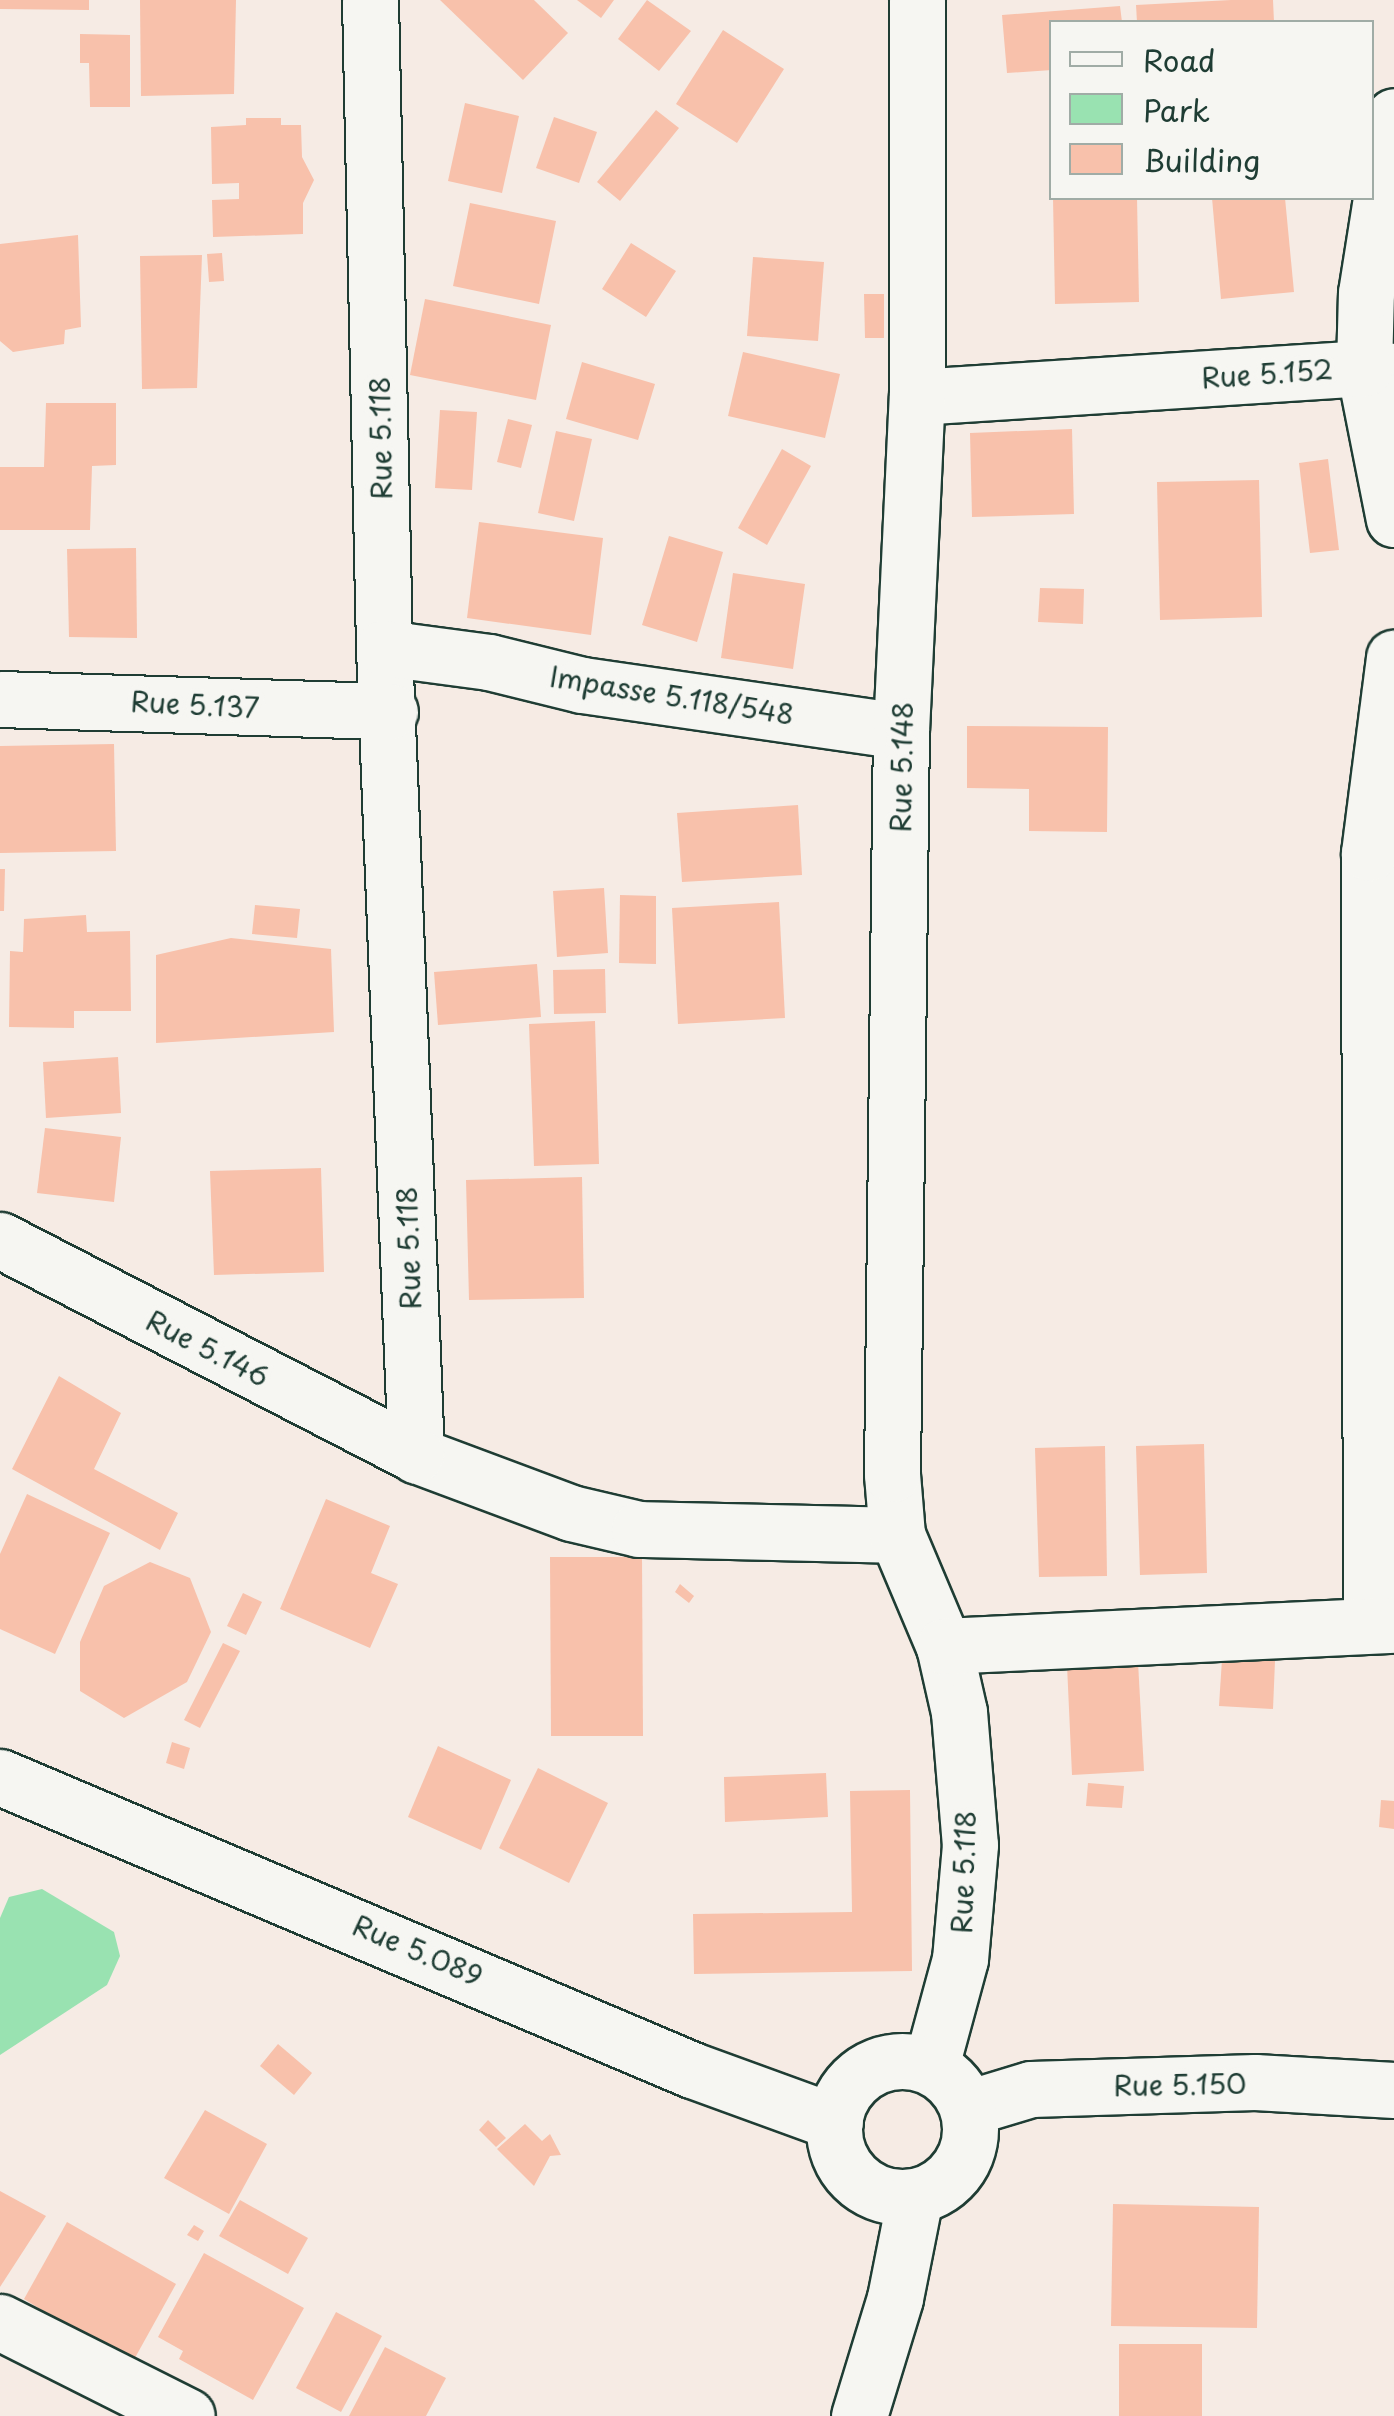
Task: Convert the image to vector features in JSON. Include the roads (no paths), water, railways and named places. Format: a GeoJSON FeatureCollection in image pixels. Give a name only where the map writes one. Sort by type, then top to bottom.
{"type":"FeatureCollection","features":[{"type":"Feature","properties":{"kind":"street","name":"Rue 5.118"},"geometry":{"type":"LineString","coordinates":[[370,0],[384,648],[390,711],[416,1455]]}},
{"type":"Feature","properties":{"kind":"street","name":"Rue 5.148"},"geometry":{"type":"LineString","coordinates":[[897,1535],[892,1474],[901,731],[916,398],[917,0]]}},
{"type":"Feature","properties":{"kind":"street","name":"Rue 5.152"},"geometry":{"type":"LineString","coordinates":[[916,398],[1379,370],[1366,294],[1394,116]]}},
{"type":"Feature","properties":{"kind":"street"},"geometry":{"type":"LineString","coordinates":[[1379,370],[1394,519]]}},
{"type":"Feature","properties":{"kind":"street","name":"Impasse 5.118/548"},"geometry":{"type":"LineString","coordinates":[[384,648],[489,662],[582,686],[901,731]]}},
{"type":"Feature","properties":{"kind":"street"},"geometry":{"type":"LineString","coordinates":[[944,1646],[1383,1625],[1382,856],[1394,658]]}},
{"type":"Feature","properties":{"kind":"street","name":"Rue 5.137"},"geometry":{"type":"LineString","coordinates":[[0,700],[390,711]]}},
{"type":"Feature","properties":{"kind":"street","name":"Rue 5.146"},"geometry":{"type":"LineString","coordinates":[[0,1240],[416,1455]]}},
{"type":"Feature","properties":{"kind":"street"},"geometry":{"type":"LineString","coordinates":[[416,1455],[572,1513],[639,1529],[897,1535]]}},
{"type":"Feature","properties":{"kind":"street","name":"Rue 5.118"},"geometry":{"type":"LineString","coordinates":[[897,1535],[944,1646],[959,1712],[970,1844],[960,1958],[930,2066]]}},
{"type":"Feature","properties":{"kind":"street","name":"Rue 5.089"},"geometry":{"type":"LineString","coordinates":[[0,1777],[692,2070],[835,2122]]}},
{"type":"Feature","properties":{"kind":"street"},"geometry":{"type":"LineString","coordinates":[[903,2059],[930,2066],[954,2083],[968,2108],[970,2137],[961,2164],[942,2186],[915,2196],[886,2196],[861,2184],[841,2162],[835,2122],[851,2082],[875,2065],[903,2059]]}},
{"type":"Feature","properties":{"kind":"street","name":"Rue 5.150"},"geometry":{"type":"LineString","coordinates":[[968,2108],[1032,2089],[1137,2084],[1394,2090]]}},
{"type":"Feature","properties":{"kind":"street"},"geometry":{"type":"LineString","coordinates":[[859,2416],[895,2298],[915,2196]]}},
{"type":"Feature","properties":{"kind":"street"},"geometry":{"type":"LineString","coordinates":[[0,2322],[187,2416]]}}]}
